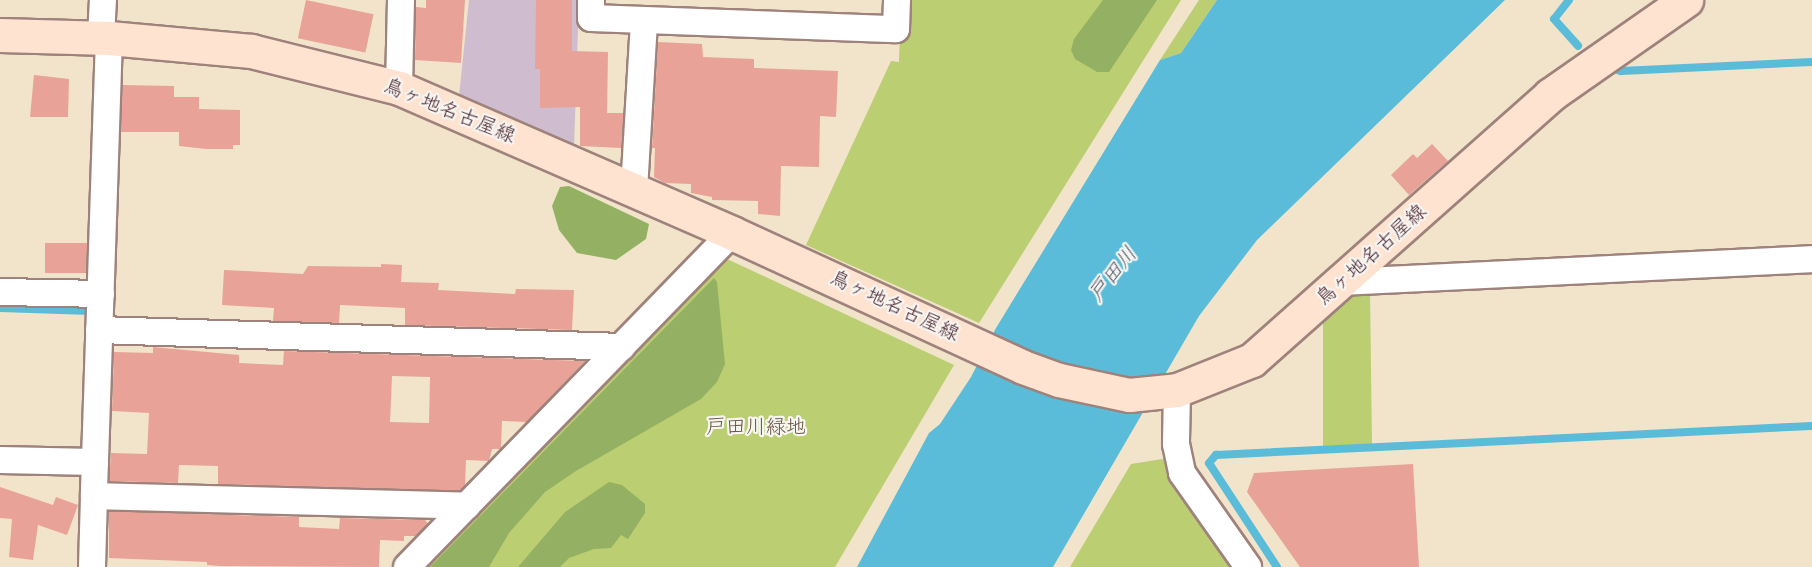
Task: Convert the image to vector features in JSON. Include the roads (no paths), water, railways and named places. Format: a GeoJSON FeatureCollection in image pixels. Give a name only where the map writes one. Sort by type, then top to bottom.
{"type":"FeatureCollection","features":[{"type":"Feature","properties":{"kind":"main road","name":"鳥ヶ地名古屋線"},"geometry":{"type":"LineString","coordinates":[[0,35],[105,38],[251,51],[399,88],[732,233],[1059,380],[1129,395],[1177,390],[1252,360],[1343,282],[1550,95],[1686,0]]}},
{"type":"Feature","properties":{"kind":"street"},"geometry":{"type":"LineString","coordinates":[[92,567],[101,294],[105,38],[103,0]]}},
{"type":"Feature","properties":{"kind":"street"},"geometry":{"type":"LineString","coordinates":[[399,88],[401,0]]}},
{"type":"Feature","properties":{"kind":"street"},"geometry":{"type":"LineString","coordinates":[[591,0],[591,18],[896,29],[897,0]]}},
{"type":"Feature","properties":{"kind":"street"},"geometry":{"type":"LineString","coordinates":[[634,190],[644,21]]}},
{"type":"Feature","properties":{"kind":"street"},"geometry":{"type":"LineString","coordinates":[[407,567],[732,233]]}},
{"type":"Feature","properties":{"kind":"street"},"geometry":{"type":"LineString","coordinates":[[1343,282],[1812,259]]}},
{"type":"Feature","properties":{"kind":"street"},"geometry":{"type":"LineString","coordinates":[[0,292],[101,294]]}},
{"type":"Feature","properties":{"kind":"street"},"geometry":{"type":"LineString","coordinates":[[99,330],[622,346]]}},
{"type":"Feature","properties":{"kind":"street"},"geometry":{"type":"LineString","coordinates":[[1177,390],[1176,444],[1182,472],[1248,567]]}},
{"type":"Feature","properties":{"kind":"street"},"geometry":{"type":"LineString","coordinates":[[0,460],[95,462]]}},
{"type":"Feature","properties":{"kind":"street"},"geometry":{"type":"LineString","coordinates":[[94,496],[467,506]]}},
{"type":"Feature","properties":{"kind":"water","name":"戸田川"},"geometry":{"type":"Polygon","coordinates":[[[1217,0],[1505,0],[1257,240],[1199,316],[1053,567],[857,567],[929,433],[940,424],[971,377],[996,328],[1160,60],[1181,53],[1217,0]]]}},
{"type":"Feature","properties":{"kind":"waterway"},"geometry":{"type":"LineString","coordinates":[[1569,0],[1554,19],[1578,46]]}},
{"type":"Feature","properties":{"kind":"waterway"},"geometry":{"type":"LineString","coordinates":[[1608,67],[1621,71],[1812,62]]}},
{"type":"Feature","properties":{"kind":"waterway"},"geometry":{"type":"LineString","coordinates":[[0,308],[91,311]]}},
{"type":"Feature","properties":{"kind":"waterway"},"geometry":{"type":"LineString","coordinates":[[1277,567],[1209,463],[1216,455],[1812,426]]}},
{"type":"Feature","properties":{"kind":"park label","name":"戸田川緑地"},"geometry":{"type":"Point","coordinates":[756,428]}}]}
